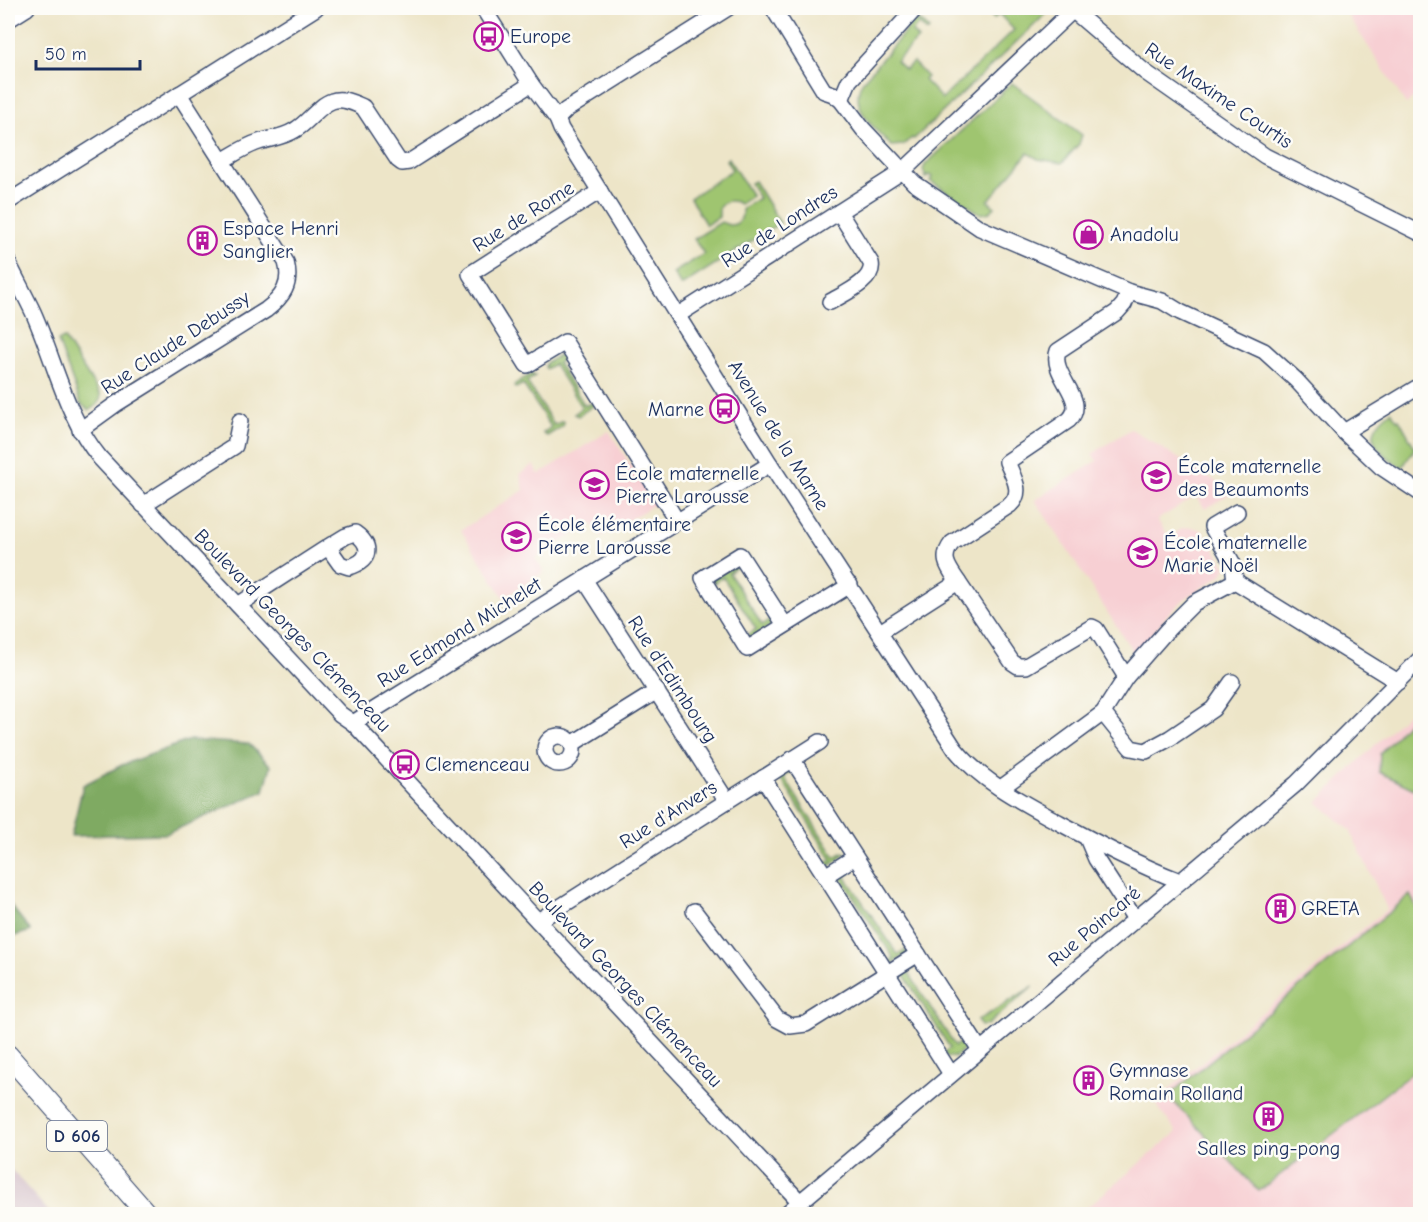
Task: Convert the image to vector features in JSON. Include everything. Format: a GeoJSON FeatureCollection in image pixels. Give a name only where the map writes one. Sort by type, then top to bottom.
{"type":"FeatureCollection","features":[{"type":"Feature","properties":{"kind":"main road","name":"D 606"},"geometry":{"type":"LineString","coordinates":[[8,1055],[147,1215]]}},
{"type":"Feature","properties":{"kind":"street"},"geometry":{"type":"LineString","coordinates":[[8,20],[27,8]]}},
{"type":"Feature","properties":{"kind":"street"},"geometry":{"type":"LineString","coordinates":[[8,202],[316,8]]}},
{"type":"Feature","properties":{"kind":"street","name":"Avenue de la Marne"},"geometry":{"type":"LineString","coordinates":[[483,8],[531,84],[557,119],[561,129],[771,464],[955,748],[977,771],[1000,788],[1087,838],[1180,882]]}},
{"type":"Feature","properties":{"kind":"street"},"geometry":{"type":"LineString","coordinates":[[557,119],[566,110],[728,8]]}},
{"type":"Feature","properties":{"kind":"street"},"geometry":{"type":"LineString","coordinates":[[773,8],[824,91],[833,93],[841,99],[863,129],[914,183],[980,228],[1129,292],[1162,301],[1180,312],[1264,351],[1296,380],[1344,432],[1381,467],[1420,494]]}},
{"type":"Feature","properties":{"kind":"street"},"geometry":{"type":"LineString","coordinates":[[841,99],[849,81],[916,8]]}},
{"type":"Feature","properties":{"kind":"street","name":"Rue de Londres"},"geometry":{"type":"LineString","coordinates":[[678,315],[903,171],[1071,9]]}},
{"type":"Feature","properties":{"kind":"street","name":"Rue Maxime Courtis"},"geometry":{"type":"LineString","coordinates":[[1071,9],[1145,72],[1265,156],[1420,233]]}},
{"type":"Feature","properties":{"kind":"street"},"geometry":{"type":"LineString","coordinates":[[179,94],[222,161],[243,148],[294,131],[312,118],[322,107],[339,99],[363,107],[402,163],[409,162],[531,84]]}},
{"type":"Feature","properties":{"kind":"street","name":"Rue Claude Debussy"},"geometry":{"type":"LineString","coordinates":[[80,430],[116,404],[271,306],[283,296],[287,285],[286,262],[222,161]]}},
{"type":"Feature","properties":{"kind":"street","name":"Rue de Rome"},"geometry":{"type":"LineString","coordinates":[[600,191],[470,274],[527,365],[565,342],[677,521]]}},
{"type":"Feature","properties":{"kind":"street"},"geometry":{"type":"LineString","coordinates":[[830,302],[868,278],[873,269],[872,263],[839,212]]}},
{"type":"Feature","properties":{"kind":"street","name":"Boulevard Georges Clémenceau"},"geometry":{"type":"LineString","coordinates":[[8,262],[33,312],[71,413],[100,458],[340,714],[353,723],[800,1202]]}},
{"type":"Feature","properties":{"kind":"street"},"geometry":{"type":"LineString","coordinates":[[1126,677],[1096,629],[1092,627],[1026,666],[1018,666],[1012,662],[958,582],[945,558],[946,550],[952,543],[1010,506],[1016,499],[1018,490],[1007,462],[1070,420],[1075,413],[1076,405],[1056,361],[1058,351],[1117,312],[1124,304],[1129,292]]}},
{"type":"Feature","properties":{"kind":"street"},"geometry":{"type":"LineString","coordinates":[[1344,432],[1420,386]]}},
{"type":"Feature","properties":{"kind":"street"},"geometry":{"type":"LineString","coordinates":[[143,505],[235,446],[240,421]]}},
{"type":"Feature","properties":{"kind":"street","name":"Rue Edmond Michelet"},"geometry":{"type":"LineString","coordinates":[[353,723],[771,464]]}},
{"type":"Feature","properties":{"kind":"street"},"geometry":{"type":"LineString","coordinates":[[1235,579],[1233,564],[1212,527],[1237,512]]}},
{"type":"Feature","properties":{"kind":"street"},"geometry":{"type":"LineString","coordinates":[[238,604],[328,547]]}},
{"type":"Feature","properties":{"kind":"street"},"geometry":{"type":"LineString","coordinates":[[785,625],[740,555],[703,578],[747,649],[850,585]]}},
{"type":"Feature","properties":{"kind":"street","name":"Rue d'Edimbourg"},"geometry":{"type":"LineString","coordinates":[[584,579],[727,801]]}},
{"type":"Feature","properties":{"kind":"street"},"geometry":{"type":"LineString","coordinates":[[1000,788],[1103,713],[1126,677],[1165,632],[1194,603],[1235,579]]}},
{"type":"Feature","properties":{"kind":"street"},"geometry":{"type":"LineString","coordinates":[[1235,579],[1398,682]]}},
{"type":"Feature","properties":{"kind":"street"},"geometry":{"type":"LineString","coordinates":[[880,632],[958,582]]}},
{"type":"Feature","properties":{"kind":"street","name":"Rue Poincaré"},"geometry":{"type":"LineString","coordinates":[[786,1215],[1296,784],[1420,659]]}},
{"type":"Feature","properties":{"kind":"street"},"geometry":{"type":"LineString","coordinates":[[1103,713],[1131,748],[1146,751],[1213,709],[1232,682]]}},
{"type":"Feature","properties":{"kind":"street"},"geometry":{"type":"LineString","coordinates":[[572,744],[657,691]]}},
{"type":"Feature","properties":{"kind":"street","name":"Rue d'Anvers"},"geometry":{"type":"LineString","coordinates":[[538,921],[820,742]]}},
{"type":"Feature","properties":{"kind":"street"},"geometry":{"type":"LineString","coordinates":[[792,759],[980,1050]]}},
{"type":"Feature","properties":{"kind":"street"},"geometry":{"type":"LineString","coordinates":[[763,778],[951,1074]]}},
{"type":"Feature","properties":{"kind":"street"},"geometry":{"type":"LineString","coordinates":[[1087,838],[1096,859],[1135,919]]}},
{"type":"Feature","properties":{"kind":"street"},"geometry":{"type":"LineString","coordinates":[[825,876],[855,857]]}},
{"type":"Feature","properties":{"kind":"street"},"geometry":{"type":"LineString","coordinates":[[694,911],[770,1010],[784,1024],[799,1026],[806,1024],[918,954]]}},
{"type":"Feature","properties":{"kind":"shaded area"},"geometry":{"type":"Polygon","coordinates":[[[1343,8],[1420,8],[1420,94],[1406,104],[1343,8]]]}},
{"type":"Feature","properties":{"kind":"shaded area","name":"École maternelle Marie Noël"},"geometry":{"type":"Polygon","coordinates":[[[1131,429],[1233,492],[1205,509],[1196,496],[1157,520],[1170,538],[1182,528],[1192,527],[1201,530],[1226,567],[1222,575],[1186,598],[1170,612],[1135,655],[1035,500],[1097,461],[1092,454],[1131,429]]]}},
{"type":"Feature","properties":{"kind":"shaded area"},"geometry":{"type":"Polygon","coordinates":[[[609,431],[655,504],[601,537],[592,523],[535,558],[544,572],[504,598],[461,530],[524,490],[520,474],[533,465],[539,474],[609,431]]]}},
{"type":"Feature","properties":{"kind":"shaded area"},"geometry":{"type":"Polygon","coordinates":[[[1420,701],[1420,1214],[1079,1214],[1177,1132],[1154,1102],[1387,909],[1350,830],[1317,802],[1420,701]]]}},
{"type":"Feature","properties":{"kind":"shaded area"},"geometry":{"type":"Polygon","coordinates":[[[8,1166],[50,1213],[51,1214],[8,1214],[8,1166]]]}},
{"type":"Feature","properties":{"kind":"green space"},"geometry":{"type":"Polygon","coordinates":[[[993,8],[1047,8],[1048,12],[914,139],[912,138],[903,145],[891,146],[871,125],[861,109],[858,100],[862,82],[916,19],[929,30],[927,32],[919,24],[912,32],[918,39],[896,61],[905,70],[913,62],[927,77],[924,80],[942,99],[1014,30],[999,14],[994,19],[988,12],[993,8]]]}},
{"type":"Feature","properties":{"kind":"green space"},"geometry":{"type":"Polygon","coordinates":[[[1012,83],[1082,135],[1079,144],[1062,163],[1038,159],[1028,153],[988,201],[995,207],[990,212],[981,214],[930,181],[932,177],[929,175],[926,178],[923,170],[925,165],[1012,83]]]}},
{"type":"Feature","properties":{"kind":"green space"},"geometry":{"type":"Polygon","coordinates":[[[728,158],[752,196],[740,204],[732,201],[723,203],[719,208],[719,217],[706,225],[690,198],[732,170],[726,160],[728,158]]]}},
{"type":"Feature","properties":{"kind":"green space"},"geometry":{"type":"Polygon","coordinates":[[[754,181],[780,223],[681,286],[673,273],[704,254],[694,239],[721,222],[729,225],[738,223],[742,216],[742,209],[759,198],[750,183],[754,181]]]}},
{"type":"Feature","properties":{"kind":"green space"},"geometry":{"type":"Polygon","coordinates":[[[64,338],[101,396],[94,408],[89,410],[81,404],[58,341],[64,338]]]}},
{"type":"Feature","properties":{"kind":"green space"},"geometry":{"type":"Polygon","coordinates":[[[560,355],[565,357],[558,363],[585,406],[593,402],[594,405],[578,416],[574,414],[582,408],[554,364],[546,369],[545,367],[546,363],[560,355]]]}},
{"type":"Feature","properties":{"kind":"green space"},"geometry":{"type":"Polygon","coordinates":[[[531,374],[535,376],[527,382],[554,425],[563,421],[564,423],[547,436],[543,433],[551,427],[523,384],[514,387],[531,374]]]}},
{"type":"Feature","properties":{"kind":"green space"},"geometry":{"type":"Polygon","coordinates":[[[1391,411],[1397,420],[1399,419],[1415,448],[1402,468],[1385,455],[1375,442],[1376,428],[1391,411]]]}},
{"type":"Feature","properties":{"kind":"green space"},"geometry":{"type":"Polygon","coordinates":[[[736,565],[737,567],[729,573],[762,625],[771,620],[773,622],[751,639],[747,635],[756,629],[723,577],[713,583],[712,578],[736,565]]]}},
{"type":"Feature","properties":{"kind":"green space"},"geometry":{"type":"Polygon","coordinates":[[[1420,708],[1420,792],[1379,772],[1380,754],[1420,708]]]}},
{"type":"Feature","properties":{"kind":"green space"},"geometry":{"type":"Polygon","coordinates":[[[190,740],[249,744],[271,766],[264,791],[166,834],[71,836],[83,785],[122,765],[190,740]]]}},
{"type":"Feature","properties":{"kind":"green space"},"geometry":{"type":"Polygon","coordinates":[[[788,768],[792,771],[784,777],[835,857],[844,852],[845,854],[828,867],[824,864],[832,860],[781,779],[771,784],[770,780],[788,768]]]}},
{"type":"Feature","properties":{"kind":"green space"},"geometry":{"type":"Polygon","coordinates":[[[852,867],[854,870],[845,876],[898,955],[906,950],[908,953],[890,965],[887,963],[894,958],[841,878],[835,882],[833,877],[852,867]]]}},
{"type":"Feature","properties":{"kind":"green space"},"geometry":{"type":"Polygon","coordinates":[[[1410,895],[1420,914],[1420,1067],[1259,1191],[1168,1096],[1410,895]]]}},
{"type":"Feature","properties":{"kind":"green space"},"geometry":{"type":"Polygon","coordinates":[[[8,902],[31,931],[8,938],[8,902]]]}},
{"type":"Feature","properties":{"kind":"green space"},"geometry":{"type":"Polygon","coordinates":[[[916,964],[917,966],[908,972],[955,1046],[964,1040],[963,1050],[955,1057],[947,1057],[943,1053],[950,1048],[904,975],[896,979],[895,975],[916,964]]]}},
{"type":"Feature","properties":{"kind":"green space"},"geometry":{"type":"Polygon","coordinates":[[[1034,986],[987,1025],[981,1026],[977,1021],[1034,986]]]}},
{"type":"Feature","properties":{"kind":"place","name":"Europe"},"geometry":{"type":"Point","coordinates":[489,36]}},
{"type":"Feature","properties":{"kind":"place","name":"Anadolu"},"geometry":{"type":"Point","coordinates":[1089,234]}},
{"type":"Feature","properties":{"kind":"place","name":"Espace Henri Sanglier"},"geometry":{"type":"Point","coordinates":[202,240]}},
{"type":"Feature","properties":{"kind":"place","name":"Marne"},"geometry":{"type":"Point","coordinates":[725,409]}},
{"type":"Feature","properties":{"kind":"place","name":"École maternelle des Beaumonts"},"geometry":{"type":"Point","coordinates":[1157,477]}},
{"type":"Feature","properties":{"kind":"place","name":"École maternelle Pierre Larousse"},"geometry":{"type":"Point","coordinates":[595,485]}},
{"type":"Feature","properties":{"kind":"place","name":"École élémentaire Pierre Larousse"},"geometry":{"type":"Point","coordinates":[517,536]}},
{"type":"Feature","properties":{"kind":"place","name":"École maternelle Marie Noël"},"geometry":{"type":"Point","coordinates":[1143,553]}},
{"type":"Feature","properties":{"kind":"place","name":"Clemenceau"},"geometry":{"type":"Point","coordinates":[404,764]}},
{"type":"Feature","properties":{"kind":"place","name":"GRETA"},"geometry":{"type":"Point","coordinates":[1280,908]}},
{"type":"Feature","properties":{"kind":"place","name":"Gymnase Romain Rolland"},"geometry":{"type":"Point","coordinates":[1088,1081]}},
{"type":"Feature","properties":{"kind":"place","name":"Salles ping-pong"},"geometry":{"type":"Point","coordinates":[1269,1117]}}]}
